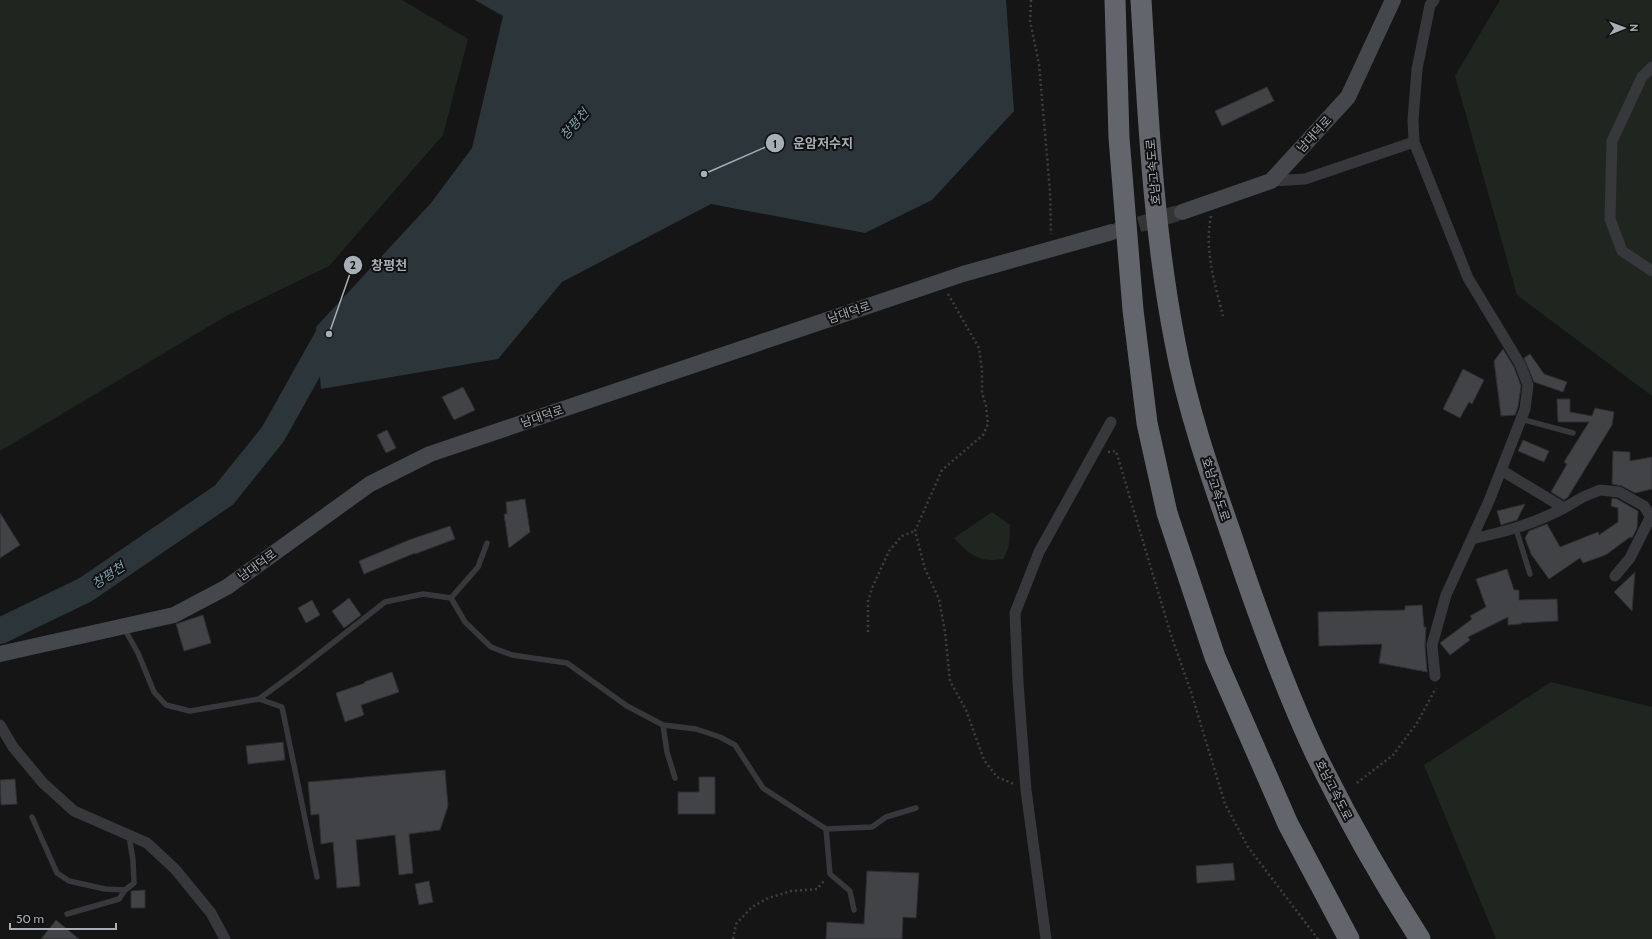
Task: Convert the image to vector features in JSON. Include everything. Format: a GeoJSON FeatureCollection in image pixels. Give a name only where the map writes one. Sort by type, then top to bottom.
{"type":"FeatureCollection","features":[{"type":"Feature","properties":{"kind":"highway"},"geometry":{"type":"LineString","coordinates":[[1115,0],[1119,138],[1133,310],[1147,423],[1167,513],[1215,657],[1288,824],[1349,939]]}},
{"type":"Feature","properties":{"kind":"highway","name":"호남고속도로"},"geometry":{"type":"LineString","coordinates":[[1141,0],[1148,127],[1164,278],[1175,343],[1189,403],[1206,459],[1260,616],[1317,755],[1345,811],[1387,887],[1420,939]]}},
{"type":"Feature","properties":{"kind":"main road","name":"남대덕로"},"geometry":{"type":"LineString","coordinates":[[1182,212],[1271,181],[1348,97],[1393,0]]}},
{"type":"Feature","properties":{"kind":"main road","name":"남대덕로"},"geometry":{"type":"LineString","coordinates":[[0,654],[174,615],[228,587],[370,484],[430,454],[942,281],[1112,232]]}},
{"type":"Feature","properties":{"kind":"street"},"geometry":{"type":"LineString","coordinates":[[1434,0],[1430,5],[1417,69],[1413,120],[1414,142],[1468,278],[1520,364],[1528,385],[1525,409],[1472,539],[1446,595],[1432,645],[1435,676]]}},
{"type":"Feature","properties":{"kind":"street"},"geometry":{"type":"LineString","coordinates":[[1652,67],[1642,77],[1612,141],[1610,219],[1622,252],[1652,270]]}},
{"type":"Feature","properties":{"kind":"street"},"geometry":{"type":"LineString","coordinates":[[1271,181],[1305,179],[1414,142]]}},
{"type":"Feature","properties":{"kind":"street"},"geometry":{"type":"LineString","coordinates":[[1046,939],[1026,790],[1018,683],[1015,613],[1039,552],[1111,422]]}},
{"type":"Feature","properties":{"kind":"street"},"geometry":{"type":"LineString","coordinates":[[1501,470],[1564,508]]}},
{"type":"Feature","properties":{"kind":"street"},"geometry":{"type":"LineString","coordinates":[[1472,539],[1516,529],[1540,521],[1583,497],[1600,490],[1619,492],[1644,506],[1651,519],[1630,558],[1615,576]]}},
{"type":"Feature","properties":{"kind":"street"},"geometry":{"type":"LineString","coordinates":[[0,725],[13,747],[43,783],[74,811],[147,843],[175,869],[211,913],[225,939]]}},
{"type":"Feature","properties":{"kind":"lane"},"geometry":{"type":"LineString","coordinates":[[1521,419],[1573,433]]}},
{"type":"Feature","properties":{"kind":"lane"},"geometry":{"type":"LineString","coordinates":[[1516,529],[1530,574]]}},
{"type":"Feature","properties":{"kind":"lane"},"geometry":{"type":"LineString","coordinates":[[451,598],[478,566],[487,543]]}},
{"type":"Feature","properties":{"kind":"lane"},"geometry":{"type":"LineString","coordinates":[[123,626],[138,653],[154,692],[166,704],[190,710],[259,699],[297,672],[385,602],[423,594],[451,598]]}},
{"type":"Feature","properties":{"kind":"lane"},"geometry":{"type":"LineString","coordinates":[[451,598],[465,622],[491,647],[512,655],[567,663],[627,706],[663,725],[696,729],[720,737],[734,745],[763,788],[826,829],[872,828],[886,817],[916,808]]}},
{"type":"Feature","properties":{"kind":"lane"},"geometry":{"type":"LineString","coordinates":[[259,699],[282,707],[317,877]]}},
{"type":"Feature","properties":{"kind":"lane"},"geometry":{"type":"LineString","coordinates":[[663,725],[667,752],[675,778]]}},
{"type":"Feature","properties":{"kind":"lane"},"geometry":{"type":"LineString","coordinates":[[32,817],[56,873],[69,881],[105,889],[125,890]]}},
{"type":"Feature","properties":{"kind":"lane"},"geometry":{"type":"LineString","coordinates":[[826,829],[830,874],[850,890],[854,910]]}},
{"type":"Feature","properties":{"kind":"lane"},"geometry":{"type":"LineString","coordinates":[[67,914],[119,899],[125,890],[134,883],[133,860],[128,835]]}},
{"type":"Feature","properties":{"kind":"path"},"geometry":{"type":"LineString","coordinates":[[1031,0],[1030,21],[1039,64],[1048,175],[1051,249]]}},
{"type":"Feature","properties":{"kind":"path"},"geometry":{"type":"LineString","coordinates":[[1215,200],[1208,231],[1214,280],[1223,316]]}},
{"type":"Feature","properties":{"kind":"path"},"geometry":{"type":"LineString","coordinates":[[942,281],[953,304],[979,348],[982,370],[982,393],[986,406],[988,424],[983,435],[942,470],[915,531],[925,569],[939,599],[945,632],[950,681],[966,710],[984,760],[997,777],[1026,790]]}},
{"type":"Feature","properties":{"kind":"path"},"geometry":{"type":"LineString","coordinates":[[1094,453],[1116,452],[1148,552],[1171,635],[1191,692],[1226,804],[1248,847],[1318,939]]}},
{"type":"Feature","properties":{"kind":"path"},"geometry":{"type":"LineString","coordinates":[[868,632],[868,601],[889,551],[902,536],[915,531]]}},
{"type":"Feature","properties":{"kind":"path"},"geometry":{"type":"LineString","coordinates":[[1357,783],[1393,755],[1417,722],[1437,687],[1435,676]]}},
{"type":"Feature","properties":{"kind":"path"},"geometry":{"type":"LineString","coordinates":[[732,939],[736,924],[752,907],[766,899],[791,891],[817,889],[830,874]]}},
{"type":"Feature","properties":{"kind":"shaded area"},"geometry":{"type":"Polygon","coordinates":[[[0,0],[402,0],[468,39],[443,135],[329,266],[226,316],[0,451],[0,0]]]}},
{"type":"Feature","properties":{"kind":"shaded area"},"geometry":{"type":"Polygon","coordinates":[[[1500,0],[1652,0],[1652,396],[1517,295],[1455,76],[1500,0]]]}},
{"type":"Feature","properties":{"kind":"shaded area"},"geometry":{"type":"Polygon","coordinates":[[[992,512],[1010,525],[1008,547],[1003,559],[981,559],[970,553],[954,538],[992,512]]]}},
{"type":"Feature","properties":{"kind":"shaded area"},"geometry":{"type":"Polygon","coordinates":[[[1551,682],[1652,707],[1652,939],[1496,939],[1424,765],[1551,682]]]}},
{"type":"Feature","properties":{"kind":"water"},"geometry":{"type":"Polygon","coordinates":[[[475,0],[1006,0],[1014,111],[932,200],[865,233],[711,204],[562,282],[498,359],[321,389],[316,327],[431,203],[472,148],[503,16],[475,0]]]}},
{"type":"Feature","properties":{"kind":"building"},"geometry":{"type":"Polygon","coordinates":[[[1267,87],[1274,101],[1222,126],[1215,111],[1267,87]]]}},
{"type":"Feature","properties":{"kind":"building"},"geometry":{"type":"Polygon","coordinates":[[[1503,349],[1514,367],[1521,386],[1518,407],[1515,415],[1501,416],[1494,361],[1503,349]]]}},
{"type":"Feature","properties":{"kind":"building"},"geometry":{"type":"Polygon","coordinates":[[[1530,354],[1544,374],[1567,382],[1563,392],[1534,382],[1524,358],[1530,354]]]}},
{"type":"Feature","properties":{"kind":"building"},"geometry":{"type":"Polygon","coordinates":[[[1463,369],[1484,380],[1472,404],[1469,402],[1460,418],[1443,409],[1463,369]]]}},
{"type":"Feature","properties":{"kind":"building"},"geometry":{"type":"Polygon","coordinates":[[[463,387],[475,410],[454,420],[442,397],[463,387]]]}},
{"type":"Feature","properties":{"kind":"building"},"geometry":{"type":"Polygon","coordinates":[[[1557,399],[1570,399],[1570,412],[1592,416],[1595,408],[1614,412],[1612,425],[1568,497],[1564,500],[1551,492],[1567,464],[1564,462],[1589,422],[1558,422],[1557,399]]]}},
{"type":"Feature","properties":{"kind":"building"},"geometry":{"type":"Polygon","coordinates":[[[387,430],[396,448],[386,453],[377,435],[387,430]]]}},
{"type":"Feature","properties":{"kind":"building"},"geometry":{"type":"Polygon","coordinates":[[[1523,440],[1549,451],[1544,462],[1518,451],[1523,440]]]}},
{"type":"Feature","properties":{"kind":"building"},"geometry":{"type":"Polygon","coordinates":[[[1613,451],[1630,452],[1630,461],[1652,457],[1652,489],[1635,493],[1622,486],[1612,484],[1613,451]]]}},
{"type":"Feature","properties":{"kind":"building"},"geometry":{"type":"Polygon","coordinates":[[[1612,498],[1617,499],[1638,511],[1637,528],[1632,538],[1630,537],[1607,554],[1600,557],[1583,563],[1580,558],[1549,579],[1531,554],[1525,538],[1529,531],[1547,524],[1560,547],[1598,532],[1599,535],[1618,522],[1618,508],[1611,506],[1612,498]]]}},
{"type":"Feature","properties":{"kind":"building"},"geometry":{"type":"Polygon","coordinates":[[[525,499],[530,532],[509,548],[504,514],[507,514],[506,502],[525,499]]]}},
{"type":"Feature","properties":{"kind":"building"},"geometry":{"type":"Polygon","coordinates":[[[1525,504],[1517,520],[1501,525],[1497,511],[1525,504]]]}},
{"type":"Feature","properties":{"kind":"building"},"geometry":{"type":"Polygon","coordinates":[[[0,513],[20,545],[0,558],[0,513]]]}},
{"type":"Feature","properties":{"kind":"building"},"geometry":{"type":"Polygon","coordinates":[[[450,526],[455,539],[415,553],[364,574],[359,561],[409,540],[450,526]]]}},
{"type":"Feature","properties":{"kind":"building"},"geometry":{"type":"Polygon","coordinates":[[[1507,569],[1514,590],[1519,590],[1519,600],[1557,599],[1558,621],[1508,625],[1508,617],[1468,637],[1470,640],[1450,655],[1440,643],[1472,619],[1470,616],[1486,607],[1476,579],[1507,569]]]}},
{"type":"Feature","properties":{"kind":"building"},"geometry":{"type":"Polygon","coordinates":[[[1635,572],[1632,611],[1614,592],[1635,572]]]}},
{"type":"Feature","properties":{"kind":"building"},"geometry":{"type":"Polygon","coordinates":[[[349,598],[361,615],[344,628],[332,611],[349,598]]]}},
{"type":"Feature","properties":{"kind":"building"},"geometry":{"type":"Polygon","coordinates":[[[312,600],[320,615],[306,623],[298,608],[312,600]]]}},
{"type":"Feature","properties":{"kind":"building"},"geometry":{"type":"Polygon","coordinates":[[[1422,605],[1424,627],[1426,627],[1425,646],[1427,672],[1379,663],[1382,644],[1319,646],[1318,612],[1405,610],[1405,606],[1422,605]]]}},
{"type":"Feature","properties":{"kind":"building"},"geometry":{"type":"Polygon","coordinates":[[[203,615],[211,643],[184,651],[176,624],[203,615]]]}},
{"type":"Feature","properties":{"kind":"building"},"geometry":{"type":"Polygon","coordinates":[[[392,672],[399,692],[361,705],[364,715],[345,722],[336,693],[392,672]]]}},
{"type":"Feature","properties":{"kind":"building"},"geometry":{"type":"Polygon","coordinates":[[[283,742],[285,760],[248,764],[246,746],[283,742]]]}},
{"type":"Feature","properties":{"kind":"building"},"geometry":{"type":"Polygon","coordinates":[[[445,770],[448,806],[440,830],[409,834],[413,873],[399,875],[395,835],[356,840],[360,886],[337,888],[333,842],[321,844],[319,814],[311,815],[308,782],[445,770]]]}},
{"type":"Feature","properties":{"kind":"building"},"geometry":{"type":"Polygon","coordinates":[[[699,777],[715,777],[715,814],[678,814],[678,792],[699,792],[699,777]]]}},
{"type":"Feature","properties":{"kind":"building"},"geometry":{"type":"Polygon","coordinates":[[[15,779],[17,804],[1,805],[0,780],[15,779]]]}},
{"type":"Feature","properties":{"kind":"building"},"geometry":{"type":"Polygon","coordinates":[[[1233,863],[1235,880],[1197,883],[1196,866],[1233,863]]]}},
{"type":"Feature","properties":{"kind":"building"},"geometry":{"type":"Polygon","coordinates":[[[867,871],[919,873],[916,918],[903,917],[902,939],[826,939],[827,922],[864,924],[867,871]]]}},
{"type":"Feature","properties":{"kind":"building"},"geometry":{"type":"Polygon","coordinates":[[[429,881],[433,902],[419,905],[415,884],[429,881]]]}},
{"type":"Feature","properties":{"kind":"building"},"geometry":{"type":"Polygon","coordinates":[[[145,890],[145,908],[131,908],[131,891],[145,890]]]}},
{"type":"Feature","properties":{"kind":"building"},"geometry":{"type":"Polygon","coordinates":[[[56,920],[79,939],[41,939],[56,920]]]}},
{"type":"Feature","properties":{"kind":"waterway","name":"창평천"},"geometry":{"type":"LineString","coordinates":[[0,631],[85,590],[224,495],[273,434],[329,334],[339,327]]}},
{"type":"Feature","properties":{"kind":"tunnel"},"geometry":{"type":"LineString","coordinates":[[1116,231],[1182,212]]}},
{"type":"Feature","properties":{"kind":"place","name":"운암저수지"},"geometry":{"type":"Point","coordinates":[704,174]}},
{"type":"Feature","properties":{"kind":"place","name":"창평천"},"geometry":{"type":"Point","coordinates":[329,334]}}]}
